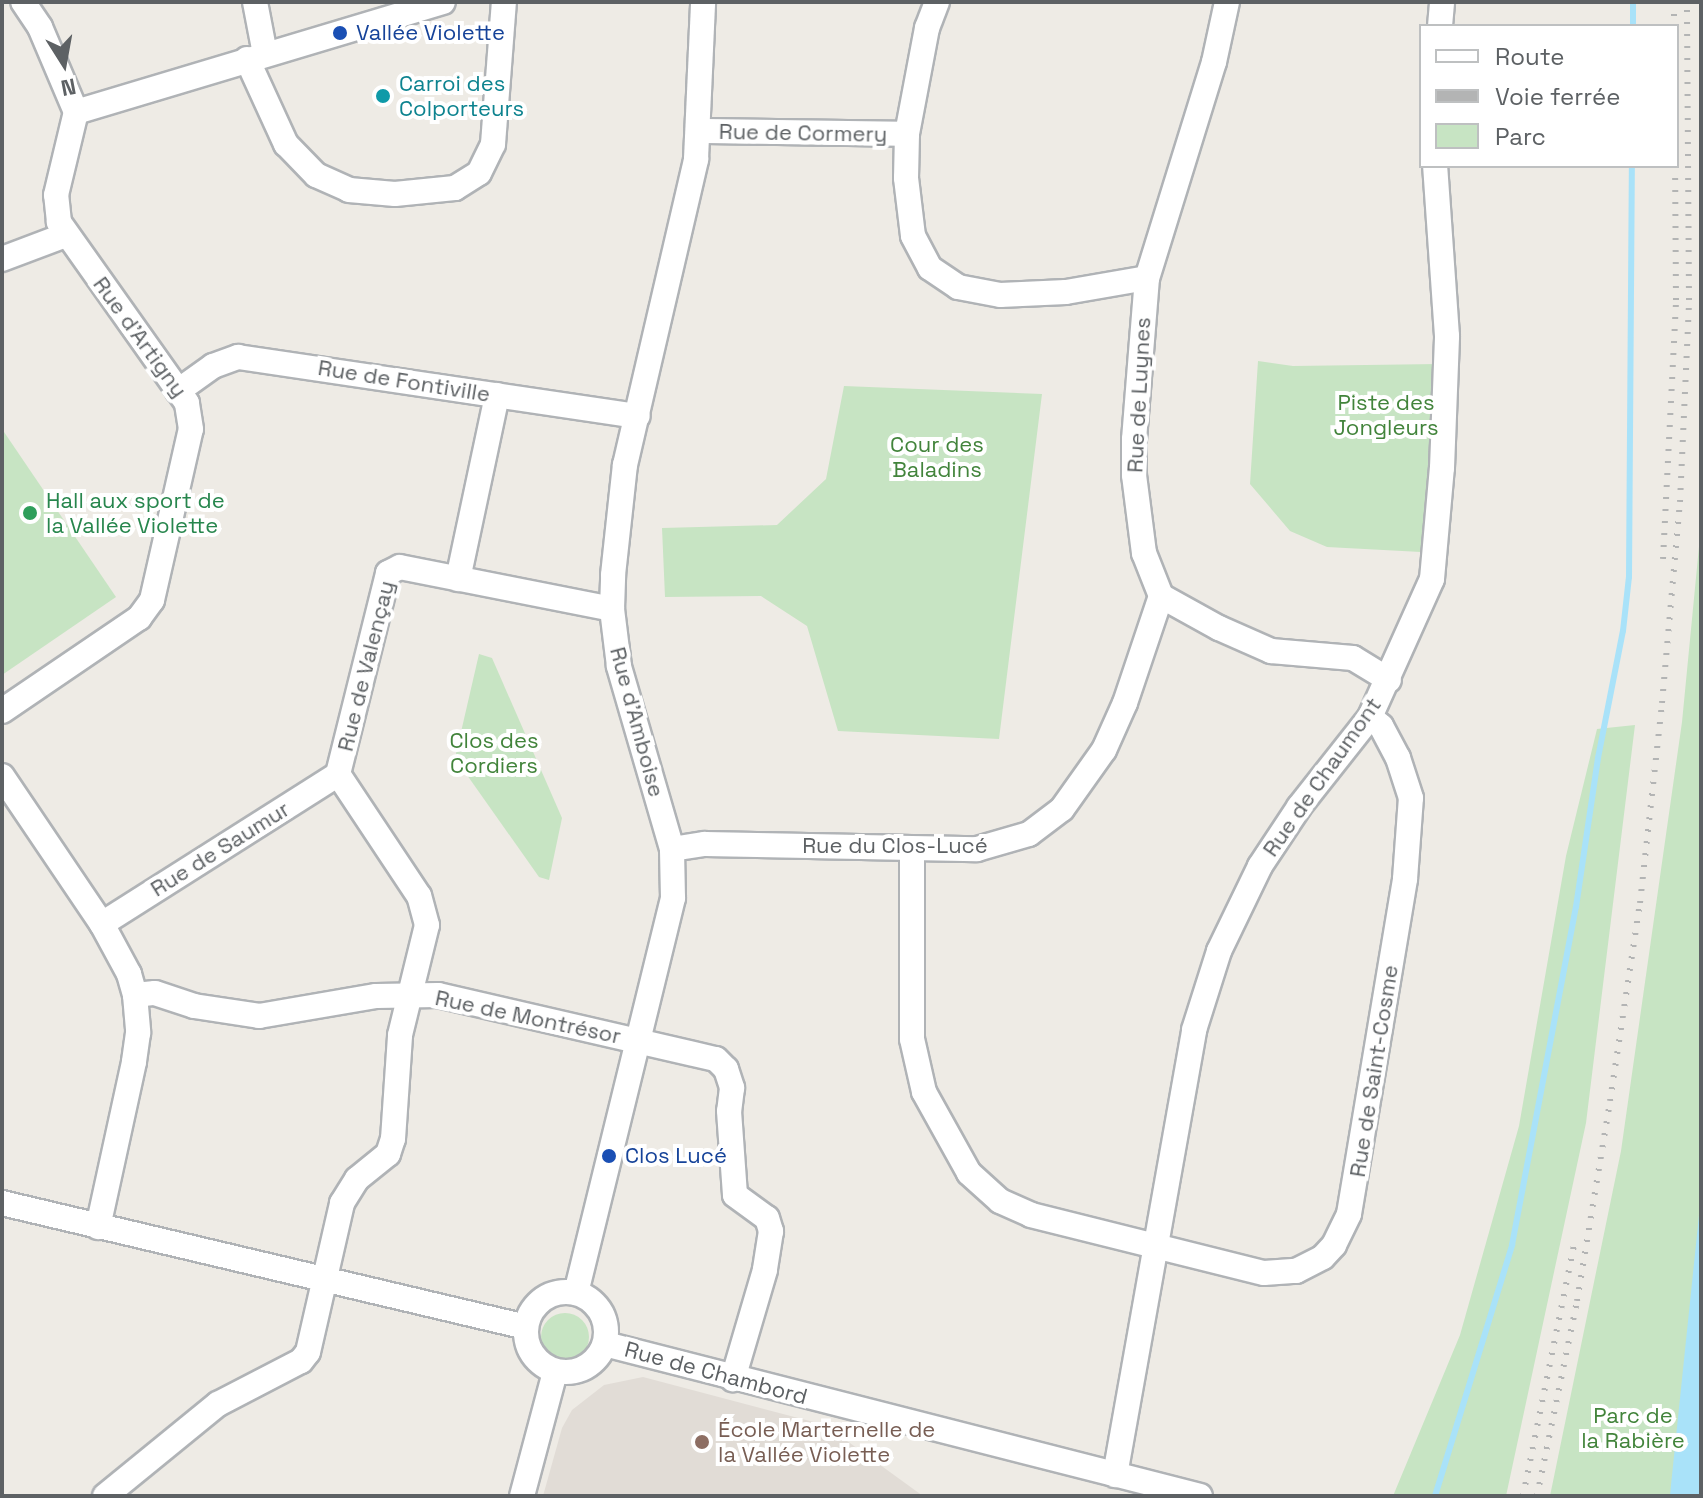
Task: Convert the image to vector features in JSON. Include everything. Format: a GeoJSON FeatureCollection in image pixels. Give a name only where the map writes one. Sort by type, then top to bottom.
{"type":"FeatureCollection","features":[{"type":"Feature","properties":{"kind":"street"},"geometry":{"type":"LineString","coordinates":[[23,2],[40,27],[76,112],[438,3]]}},
{"type":"Feature","properties":{"kind":"street"},"geometry":{"type":"LineString","coordinates":[[255,2],[256,57],[286,144],[316,175],[349,190],[395,194],[455,188],[479,173],[493,144],[504,2]]}},
{"type":"Feature","properties":{"kind":"street","name":"Rue d'Amboise"},"geometry":{"type":"LineString","coordinates":[[576,1293],[673,898],[672,849],[619,666],[612,609],[618,509],[685,215],[700,131],[703,2]]}},
{"type":"Feature","properties":{"kind":"street"},"geometry":{"type":"LineString","coordinates":[[937,2],[927,28],[907,134],[906,178],[913,236],[930,268],[944,279],[979,292],[1033,295],[1147,278]]}},
{"type":"Feature","properties":{"kind":"street","name":"Rue de Luynes"},"geometry":{"type":"LineString","coordinates":[[1161,596],[1144,553],[1134,475],[1147,278],[1214,62],[1227,2]]}},
{"type":"Feature","properties":{"kind":"street"},"geometry":{"type":"LineString","coordinates":[[1440,24],[1442,2]]}},
{"type":"Feature","properties":{"kind":"street","name":"Rue d'Artigny"},"geometry":{"type":"LineString","coordinates":[[2,711],[139,618],[152,600],[191,429],[187,403],[59,222],[56,195],[76,112]]}},
{"type":"Feature","properties":{"kind":"street","name":"Rue de Cormery"},"geometry":{"type":"LineString","coordinates":[[700,131],[907,134]]}},
{"type":"Feature","properties":{"kind":"street","name":"Rue de Chaumont"},"geometry":{"type":"LineString","coordinates":[[1115,1475],[1194,1030],[1219,951],[1260,866],[1299,807],[1370,717],[1432,579],[1442,468],[1447,336],[1435,168]]}},
{"type":"Feature","properties":{"kind":"street"},"geometry":{"type":"LineString","coordinates":[[2,259],[66,235]]}},
{"type":"Feature","properties":{"kind":"street","name":"Rue de Fontiville"},"geometry":{"type":"LineString","coordinates":[[178,391],[213,366],[238,357],[638,416]]}},
{"type":"Feature","properties":{"kind":"street"},"geometry":{"type":"LineString","coordinates":[[458,579],[497,395]]}},
{"type":"Feature","properties":{"kind":"street","name":"Rue de Valençay"},"geometry":{"type":"LineString","coordinates":[[105,1496],[218,1404],[301,1361],[308,1352],[342,1203],[357,1179],[388,1154],[393,1139],[400,1035],[427,925],[419,896],[338,774],[388,573],[400,567],[612,609]]}},
{"type":"Feature","properties":{"kind":"street"},"geometry":{"type":"LineString","coordinates":[[1161,596],[1271,651],[1353,658],[1389,680]]}},
{"type":"Feature","properties":{"kind":"street","name":"Rue du Clos-Lucé"},"geometry":{"type":"LineString","coordinates":[[672,849],[705,844],[912,850],[999,845],[1029,834],[1062,809],[1092,770],[1116,725],[1161,596]]}},
{"type":"Feature","properties":{"kind":"street","name":"Rue de Saint-Cosme"},"geometry":{"type":"LineString","coordinates":[[912,850],[912,1039],[924,1092],[969,1173],[1000,1201],[1031,1215],[1264,1273],[1281,1274],[1323,1257],[1343,1229],[1360,1158],[1412,817],[1411,798],[1398,758],[1381,726],[1370,717]]}},
{"type":"Feature","properties":{"kind":"street","name":"Rue de Saumur"},"geometry":{"type":"LineString","coordinates":[[102,924],[338,774]]}},
{"type":"Feature","properties":{"kind":"street"},"geometry":{"type":"LineString","coordinates":[[2,776],[11,810],[102,924],[129,974],[135,995],[138,1033],[134,1062],[98,1227]]}},
{"type":"Feature","properties":{"kind":"street","name":"Rue de Montrésor"},"geometry":{"type":"LineString","coordinates":[[135,995],[155,993],[194,1006],[246,1016],[274,1015],[376,996],[438,995],[716,1059],[726,1069],[732,1088],[729,1111],[735,1195],[767,1218],[771,1231],[765,1270],[733,1379]]}},
{"type":"Feature","properties":{"kind":"street"},"geometry":{"type":"LineString","coordinates":[[2,1203],[526,1327]]}},
{"type":"Feature","properties":{"kind":"street"},"geometry":{"type":"LineString","coordinates":[[576,1293],[599,1309],[605,1324],[605,1344],[588,1366],[572,1372],[555,1372],[532,1354],[526,1327],[529,1316],[547,1296],[576,1293]]}},
{"type":"Feature","properties":{"kind":"street","name":"Rue de Chambord"},"geometry":{"type":"LineString","coordinates":[[605,1344],[1200,1496]]}},
{"type":"Feature","properties":{"kind":"street"},"geometry":{"type":"LineString","coordinates":[[522,1496],[555,1372]]}},
{"type":"Feature","properties":{"kind":"shaded area","name":"École Marternelle de la Vallée Violette"},"geometry":{"type":"Polygon","coordinates":[[[643,1377],[825,1425],[923,1496],[543,1496],[562,1428],[572,1410],[604,1385],[643,1377]]]}},
{"type":"Feature","properties":{"kind":"green space","name":"Piste des Jongleurs"},"geometry":{"type":"Polygon","coordinates":[[[1258,361],[1293,366],[1438,364],[1421,552],[1327,547],[1290,531],[1250,484],[1258,361]]]}},
{"type":"Feature","properties":{"kind":"green space","name":"Cour des Baladins"},"geometry":{"type":"Polygon","coordinates":[[[844,386],[1042,394],[999,739],[838,731],[807,626],[761,596],[665,597],[662,528],[777,525],[826,479],[844,386]]]}},
{"type":"Feature","properties":{"kind":"green space","name":"Hall aux sport de la Vallée Violette"},"geometry":{"type":"Polygon","coordinates":[[[2,429],[116,597],[2,675],[2,429]]]}},
{"type":"Feature","properties":{"kind":"green space","name":"Parc de la Rabière"},"geometry":{"type":"Polygon","coordinates":[[[1701,526],[1701,1496],[1550,1496],[1621,1151],[1682,722],[1701,526]]]}},
{"type":"Feature","properties":{"kind":"green space","name":"Clos des Cordiers"},"geometry":{"type":"Polygon","coordinates":[[[479,654],[492,658],[562,818],[549,880],[539,877],[455,758],[479,654]]]}},
{"type":"Feature","properties":{"kind":"green space"},"geometry":{"type":"Polygon","coordinates":[[[1635,725],[1586,1123],[1506,1496],[1393,1496],[1460,1335],[1519,1126],[1566,856],[1597,729],[1635,725]]]}},
{"type":"Feature","properties":{"kind":"green space"},"geometry":{"type":"Polygon","coordinates":[[[565,1313],[582,1320],[589,1337],[582,1354],[565,1361],[548,1354],[541,1337],[548,1320],[565,1313]]]}},
{"type":"Feature","properties":{"kind":"water"},"geometry":{"type":"Polygon","coordinates":[[[1701,1196],[1701,1496],[1670,1496],[1671,1485],[1701,1196]]]}},
{"type":"Feature","properties":{"kind":"waterway"},"geometry":{"type":"LineString","coordinates":[[1633,2],[1633,24]]}},
{"type":"Feature","properties":{"kind":"waterway"},"geometry":{"type":"LineString","coordinates":[[1435,1496],[1512,1245],[1576,907],[1598,758],[1623,631],[1629,577],[1632,168]]}},
{"type":"Feature","properties":{"kind":"railway"},"geometry":{"type":"LineString","coordinates":[[1674,2],[1674,24]]}},
{"type":"Feature","properties":{"kind":"railway"},"geometry":{"type":"LineString","coordinates":[[1537,1496],[1577,1301],[1610,1101],[1640,903],[1662,703],[1680,502],[1689,300],[1687,2]]}},
{"type":"Feature","properties":{"kind":"railway"},"geometry":{"type":"LineString","coordinates":[[1663,559],[1676,300],[1675,168]]}},
{"type":"Feature","properties":{"kind":"railway"},"geometry":{"type":"LineString","coordinates":[[1523,1496],[1575,1241]]}},
{"type":"Feature","properties":{"kind":"place","name":"Vallée Violette"},"geometry":{"type":"Point","coordinates":[340,33]}},
{"type":"Feature","properties":{"kind":"place","name":"Carroi des Colporteurs"},"geometry":{"type":"Point","coordinates":[383,96]}},
{"type":"Feature","properties":{"kind":"place","name":"Hall aux sport de la Vallée Violette"},"geometry":{"type":"Point","coordinates":[30,513]}},
{"type":"Feature","properties":{"kind":"place","name":"Clos Lucé"},"geometry":{"type":"Point","coordinates":[609,1156]}},
{"type":"Feature","properties":{"kind":"place","name":"École Marternelle de la Vallée Violette"},"geometry":{"type":"Point","coordinates":[702,1442]}}]}
